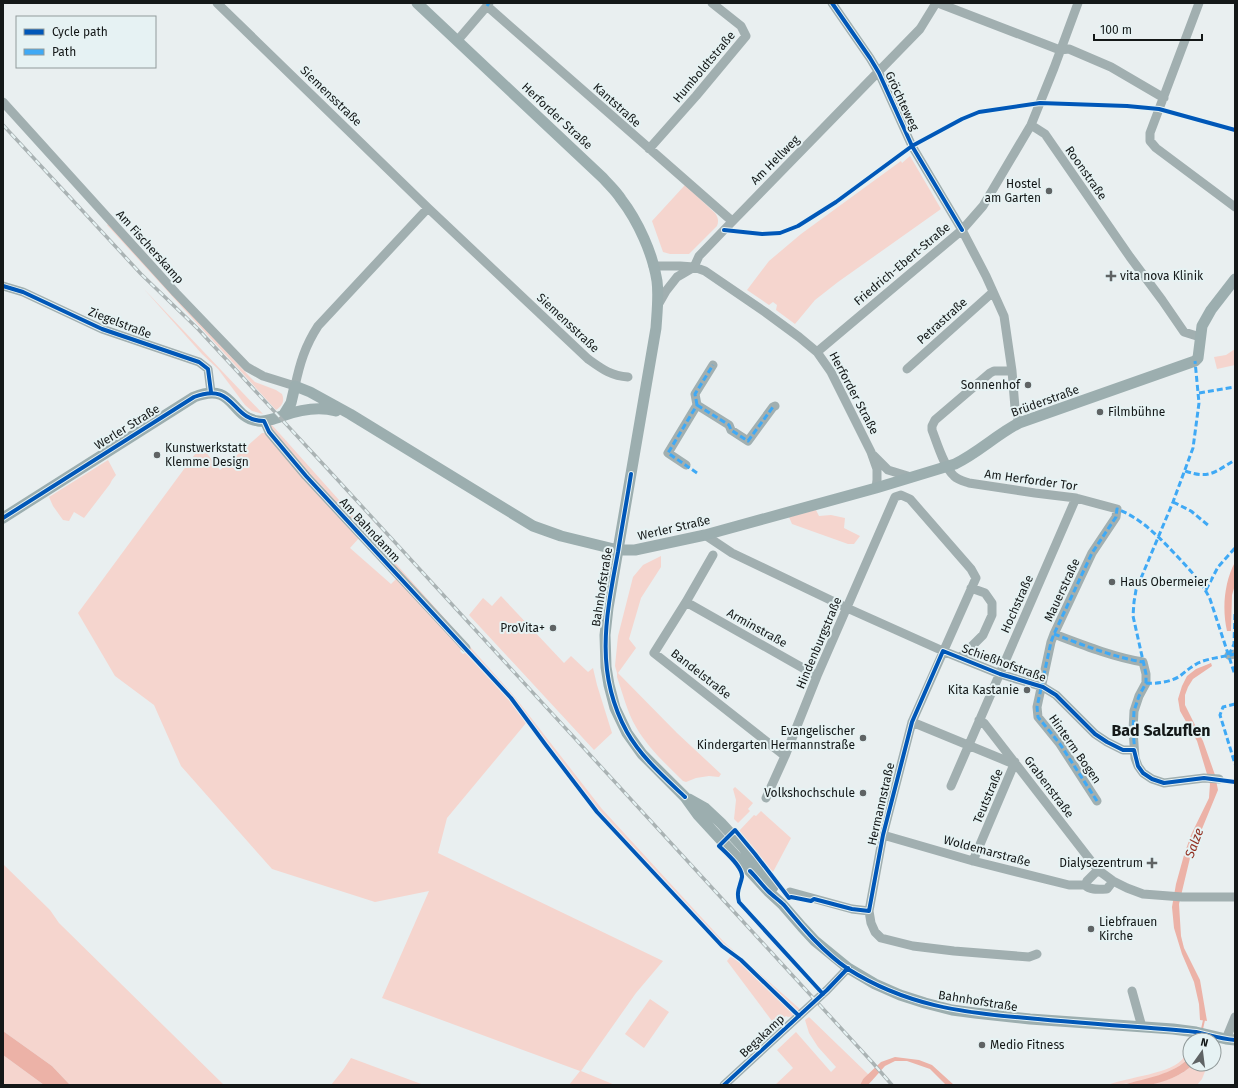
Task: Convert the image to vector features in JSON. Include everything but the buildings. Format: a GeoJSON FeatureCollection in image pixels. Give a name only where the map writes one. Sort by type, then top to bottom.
{"type":"FeatureCollection","features":[{"type":"Feature","properties":{"kind":"main road","name":"Herforder Straße"},"geometry":{"type":"LineString","coordinates":[[417,3],[603,178],[621,199],[637,223],[653,266],[657,282],[658,305]]}},
{"type":"Feature","properties":{"kind":"main road"},"geometry":{"type":"LineString","coordinates":[[1201,332],[1211,310],[1235,278]]}},
{"type":"Feature","properties":{"kind":"main road","name":"Bahnhofstraße"},"geometry":{"type":"LineString","coordinates":[[658,305],[654,346],[606,622],[606,667],[609,686],[615,708],[627,733],[642,754],[685,797],[705,808],[743,847],[773,887],[782,904],[815,941],[848,968],[875,984],[900,995],[952,1010],[1001,1016],[1196,1032],[1231,1040]]}},
{"type":"Feature","properties":{"kind":"main road","name":"Brüderstraße"},"geometry":{"type":"LineString","coordinates":[[911,477],[967,458],[1006,430],[1019,423],[1195,361],[1198,358],[1201,332]]}},
{"type":"Feature","properties":{"kind":"main road","name":"Werler Straße"},"geometry":{"type":"LineString","coordinates":[[295,386],[310,392],[350,414],[534,526],[560,536],[618,550],[649,548],[876,488],[911,477]]}},
{"type":"Feature","properties":{"kind":"main road"},"geometry":{"type":"LineString","coordinates":[[283,416],[291,403],[295,386]]}},
{"type":"Feature","properties":{"kind":"main road","name":"Werler Straße"},"geometry":{"type":"LineString","coordinates":[[3,518],[194,397],[204,393],[211,392],[222,395],[229,399],[245,416],[252,420],[264,421],[315,408],[328,408],[350,414]]}},
{"type":"Feature","properties":{"kind":"main road"},"geometry":{"type":"LineString","coordinates":[[1231,1040],[1235,1047]]}},
{"type":"Feature","properties":{"kind":"street","name":"Siemensstraße"},"geometry":{"type":"LineString","coordinates":[[217,3],[428,208],[588,359],[603,370],[617,376],[628,377]]}},
{"type":"Feature","properties":{"kind":"street","name":"Humboldtstraße"},"geometry":{"type":"LineString","coordinates":[[649,149],[746,36],[741,26],[712,3]]}},
{"type":"Feature","properties":{"kind":"street","name":"Gröchteweg"},"geometry":{"type":"LineString","coordinates":[[832,3],[870,58],[912,146],[962,230],[986,276],[1004,316],[1012,371],[1015,408],[1019,423]]}},
{"type":"Feature","properties":{"kind":"street"},"geometry":{"type":"LineString","coordinates":[[937,3],[1060,50],[1069,49],[1111,67],[1164,98]]}},
{"type":"Feature","properties":{"kind":"street","name":"Am Hellweg"},"geometry":{"type":"LineString","coordinates":[[694,267],[699,256],[732,221],[920,29],[937,3]]}},
{"type":"Feature","properties":{"kind":"street"},"geometry":{"type":"LineString","coordinates":[[1031,125],[1078,3]]}},
{"type":"Feature","properties":{"kind":"street"},"geometry":{"type":"LineString","coordinates":[[1199,3],[1150,133],[1150,141],[1156,148],[1235,207]]}},
{"type":"Feature","properties":{"kind":"street"},"geometry":{"type":"LineString","coordinates":[[458,41],[488,4]]}},
{"type":"Feature","properties":{"kind":"street","name":"Kantstraße"},"geometry":{"type":"LineString","coordinates":[[488,4],[649,149],[732,221]]}},
{"type":"Feature","properties":{"kind":"street","name":"Am Fischerskamp"},"geometry":{"type":"LineString","coordinates":[[3,102],[176,293],[247,367],[262,376],[295,386]]}},
{"type":"Feature","properties":{"kind":"street","name":"Friedrich-Ebert-Straße"},"geometry":{"type":"LineString","coordinates":[[817,352],[962,230],[983,206],[1031,125]]}},
{"type":"Feature","properties":{"kind":"street","name":"Roonstraße"},"geometry":{"type":"LineString","coordinates":[[1031,125],[1044,134],[1184,332],[1201,332]]}},
{"type":"Feature","properties":{"kind":"street"},"geometry":{"type":"LineString","coordinates":[[295,386],[309,339],[318,326],[428,208]]}},
{"type":"Feature","properties":{"kind":"street","name":"Herforder Straße"},"geometry":{"type":"LineString","coordinates":[[653,266],[694,267],[705,271],[799,337],[817,352],[831,372],[871,452],[877,469],[876,488]]}},
{"type":"Feature","properties":{"kind":"street"},"geometry":{"type":"LineString","coordinates":[[658,305],[666,291],[677,277],[694,267]]}},
{"type":"Feature","properties":{"kind":"street","name":"Ziegelstraße"},"geometry":{"type":"LineString","coordinates":[[3,286],[28,294],[102,329],[199,362],[208,369],[211,392]]}},
{"type":"Feature","properties":{"kind":"street","name":"Petrastraße"},"geometry":{"type":"LineString","coordinates":[[907,369],[993,292]]}},
{"type":"Feature","properties":{"kind":"street"},"geometry":{"type":"LineString","coordinates":[[713,365],[695,394],[698,405],[729,425],[731,430],[748,440],[775,406]]}},
{"type":"Feature","properties":{"kind":"street"},"geometry":{"type":"LineString","coordinates":[[947,466],[932,430],[935,420],[990,373],[994,371],[1012,371]]}},
{"type":"Feature","properties":{"kind":"street"},"geometry":{"type":"LineString","coordinates":[[686,465],[668,452],[698,405]]}},
{"type":"Feature","properties":{"kind":"street","name":"Am Bahndamm"},"geometry":{"type":"LineString","coordinates":[[264,421],[270,432],[306,476],[466,648]]}},
{"type":"Feature","properties":{"kind":"street","name":"Herforder Straße"},"geometry":{"type":"LineString","coordinates":[[871,452],[888,470],[911,477]]}},
{"type":"Feature","properties":{"kind":"street","name":"Am Herforder Tor"},"geometry":{"type":"LineString","coordinates":[[947,466],[953,475],[959,480],[969,483],[1076,498],[1117,509]]}},
{"type":"Feature","properties":{"kind":"street","name":"Hermannstraße"},"geometry":{"type":"LineString","coordinates":[[895,497],[901,495],[910,499],[971,569],[976,578],[912,722],[883,835],[869,911],[871,923],[875,932],[881,938],[913,946],[954,951],[1029,956],[1037,954]]}},
{"type":"Feature","properties":{"kind":"street","name":"Hindenburgstraße"},"geometry":{"type":"LineString","coordinates":[[766,798],[895,497]]}},
{"type":"Feature","properties":{"kind":"street","name":"Hochstraße"},"geometry":{"type":"LineString","coordinates":[[951,786],[1076,498]]}},
{"type":"Feature","properties":{"kind":"street","name":"Mauerstraße"},"geometry":{"type":"LineString","coordinates":[[1041,686],[1054,634],[1092,553],[1116,516],[1117,509]]}},
{"type":"Feature","properties":{"kind":"street","name":"Schießhofstraße"},"geometry":{"type":"LineString","coordinates":[[705,534],[732,553],[847,608],[960,658],[1000,674],[1041,686],[1056,695],[1095,734],[1123,750],[1134,750]]}},
{"type":"Feature","properties":{"kind":"street","name":"Bandelstraße"},"geometry":{"type":"LineString","coordinates":[[713,555],[654,653],[785,756]]}},
{"type":"Feature","properties":{"kind":"street"},"geometry":{"type":"LineString","coordinates":[[960,658],[983,635],[992,615],[992,603],[985,593],[971,588]]}},
{"type":"Feature","properties":{"kind":"street","name":"Arminstraße"},"geometry":{"type":"LineString","coordinates":[[686,602],[817,676]]}},
{"type":"Feature","properties":{"kind":"street"},"geometry":{"type":"LineString","coordinates":[[1054,634],[1094,649],[1130,660],[1143,662],[1146,674],[1146,683],[1139,696],[1134,711],[1132,730],[1134,750],[1138,766],[1143,773],[1152,779],[1164,783],[1204,778],[1219,779]]}},
{"type":"Feature","properties":{"kind":"street","name":"Hinterm Bogen"},"geometry":{"type":"LineString","coordinates":[[1041,686],[1036,707],[1038,717],[1060,744],[1097,801]]}},
{"type":"Feature","properties":{"kind":"street","name":"Grabenstraße"},"geometry":{"type":"LineString","coordinates":[[979,720],[984,723],[1015,762],[1098,870],[1113,881]]}},
{"type":"Feature","properties":{"kind":"street"},"geometry":{"type":"LineString","coordinates":[[912,722],[1009,762],[1015,762]]}},
{"type":"Feature","properties":{"kind":"street","name":"Teutstraße"},"geometry":{"type":"LineString","coordinates":[[973,860],[1015,762]]}},
{"type":"Feature","properties":{"kind":"street","name":"Woldemarstraße"},"geometry":{"type":"LineString","coordinates":[[883,835],[1069,885],[1085,885],[1088,888],[1107,889],[1113,881]]}},
{"type":"Feature","properties":{"kind":"street"},"geometry":{"type":"LineString","coordinates":[[1085,885],[1098,870]]}},
{"type":"Feature","properties":{"kind":"street"},"geometry":{"type":"LineString","coordinates":[[1113,881],[1143,894],[1182,897],[1235,897]]}},
{"type":"Feature","properties":{"kind":"street"},"geometry":{"type":"LineString","coordinates":[[790,892],[852,909],[869,911]]}},
{"type":"Feature","properties":{"kind":"street","name":"Begakamp"},"geometry":{"type":"LineString","coordinates":[[724,1085],[827,990],[848,968]]}},
{"type":"Feature","properties":{"kind":"street"},"geometry":{"type":"LineString","coordinates":[[1132,991],[1142,1027]]}},
{"type":"Feature","properties":{"kind":"street"},"geometry":{"type":"LineString","coordinates":[[1231,1040],[1235,1017]]}},
{"type":"Feature","properties":{"kind":"shaded area"},"geometry":{"type":"Polygon","coordinates":[[[910,156],[941,209],[815,300],[795,324],[776,310],[777,305],[773,302],[769,305],[747,290],[769,261],[801,234],[910,156]]]}},
{"type":"Feature","properties":{"kind":"shaded area"},"geometry":{"type":"Polygon","coordinates":[[[685,185],[715,213],[718,219],[718,224],[689,254],[670,254],[663,252],[652,221],[685,185]]]}},
{"type":"Feature","properties":{"kind":"shaded area"},"geometry":{"type":"Polygon","coordinates":[[[108,224],[255,382],[276,390],[282,394],[283,401],[280,407],[276,410],[107,225],[108,224]]]}},
{"type":"Feature","properties":{"kind":"shaded area"},"geometry":{"type":"Polygon","coordinates":[[[143,288],[263,414],[252,411],[245,405],[218,369],[202,354],[143,288]]]}},
{"type":"Feature","properties":{"kind":"shaded area"},"geometry":{"type":"Polygon","coordinates":[[[1235,349],[1235,365],[1217,369],[1214,357],[1226,355],[1235,349]]]}},
{"type":"Feature","properties":{"kind":"shaded area"},"geometry":{"type":"Polygon","coordinates":[[[272,425],[514,696],[602,809],[724,942],[801,1010],[797,1010],[743,959],[723,944],[599,811],[513,697],[308,475],[269,426],[272,425]]]}},
{"type":"Feature","properties":{"kind":"shaded area"},"geometry":{"type":"Polygon","coordinates":[[[262,433],[265,433],[359,538],[350,548],[391,584],[398,577],[463,647],[460,651],[463,654],[467,652],[509,700],[526,723],[447,818],[438,853],[663,961],[636,993],[581,1071],[615,1085],[569,1085],[580,1071],[382,998],[429,891],[375,902],[272,869],[181,766],[154,705],[115,676],[78,613],[201,446],[220,470],[262,433]]]}},
{"type":"Feature","properties":{"kind":"shaded area"},"geometry":{"type":"Polygon","coordinates":[[[108,460],[116,475],[110,484],[84,518],[74,512],[69,521],[63,520],[53,506],[49,497],[108,460]]]}},
{"type":"Feature","properties":{"kind":"shaded area"},"geometry":{"type":"Polygon","coordinates":[[[816,510],[819,516],[831,515],[845,518],[844,528],[860,536],[854,544],[848,544],[792,524],[789,517],[816,510]]]}},
{"type":"Feature","properties":{"kind":"shaded area"},"geometry":{"type":"Polygon","coordinates":[[[661,556],[661,567],[641,598],[629,639],[636,648],[618,673],[677,733],[721,774],[719,777],[709,776],[696,778],[686,782],[683,781],[658,756],[641,735],[625,703],[617,677],[615,666],[618,636],[633,577],[643,565],[661,556]]]}},
{"type":"Feature","properties":{"kind":"shaded area"},"geometry":{"type":"Polygon","coordinates":[[[501,596],[564,663],[571,656],[588,672],[593,668],[612,733],[594,750],[469,615],[483,598],[492,606],[501,596]]]}},
{"type":"Feature","properties":{"kind":"shaded area"},"geometry":{"type":"Polygon","coordinates":[[[735,787],[753,803],[748,809],[750,811],[738,823],[734,819],[736,800],[733,789],[735,787]]]}},
{"type":"Feature","properties":{"kind":"shaded area"},"geometry":{"type":"Polygon","coordinates":[[[761,811],[791,838],[773,872],[739,831],[754,815],[756,816],[761,811]]]}},
{"type":"Feature","properties":{"kind":"shaded area"},"geometry":{"type":"Polygon","coordinates":[[[3,864],[50,910],[59,923],[224,1085],[70,1085],[52,1066],[3,1031],[3,864]]]}},
{"type":"Feature","properties":{"kind":"shaded area"},"geometry":{"type":"Polygon","coordinates":[[[730,957],[741,963],[792,1012],[793,1016],[786,1016],[775,1025],[727,961],[730,957]]]}},
{"type":"Feature","properties":{"kind":"shaded area"},"geometry":{"type":"Polygon","coordinates":[[[650,999],[669,1012],[644,1048],[625,1034],[650,999]]]}},
{"type":"Feature","properties":{"kind":"shaded area"},"geometry":{"type":"Polygon","coordinates":[[[809,1017],[869,1075],[863,1079],[860,1085],[775,1085],[793,1068],[777,1050],[796,1032],[831,1072],[836,1067],[818,1047],[809,1033],[805,1020],[809,1017]]]}},
{"type":"Feature","properties":{"kind":"shaded area"},"geometry":{"type":"Polygon","coordinates":[[[3,1055],[44,1085],[3,1085],[3,1055]]]}},
{"type":"Feature","properties":{"kind":"shaded area"},"geometry":{"type":"Polygon","coordinates":[[[351,1058],[424,1085],[331,1085],[351,1058]]]}},
{"type":"Feature","properties":{"kind":"shaded area"},"geometry":{"type":"Polygon","coordinates":[[[1182,1059],[1182,1064],[1152,1078],[1118,1085],[1108,1085],[1160,1071],[1179,1063],[1182,1059]]]}},
{"type":"Feature","properties":{"kind":"shaded area"},"geometry":{"type":"Polygon","coordinates":[[[1183,1072],[1205,1072],[1202,1079],[1197,1085],[1148,1085],[1166,1080],[1183,1072]]]}},
{"type":"Feature","properties":{"kind":"water"},"geometry":{"type":"Polygon","coordinates":[[[1235,562],[1235,585],[1232,595],[1231,631],[1227,631],[1224,605],[1226,587],[1235,562]]]}},
{"type":"Feature","properties":{"kind":"water"},"geometry":{"type":"Polygon","coordinates":[[[1211,663],[1212,666],[1193,679],[1188,687],[1185,695],[1185,705],[1203,741],[1215,775],[1218,790],[1190,858],[1179,904],[1181,936],[1184,948],[1200,980],[1207,1021],[1200,1020],[1199,1004],[1194,982],[1182,954],[1174,928],[1172,907],[1176,884],[1184,855],[1191,835],[1209,798],[1210,784],[1197,741],[1180,711],[1178,699],[1187,676],[1196,669],[1211,663]]]}},
{"type":"Feature","properties":{"kind":"water"},"geometry":{"type":"Polygon","coordinates":[[[3,1031],[52,1066],[70,1085],[44,1085],[3,1055],[3,1031]]]}},
{"type":"Feature","properties":{"kind":"water"},"geometry":{"type":"Polygon","coordinates":[[[895,1057],[919,1060],[932,1065],[954,1085],[946,1085],[930,1069],[907,1061],[895,1061],[885,1066],[868,1085],[860,1085],[863,1079],[881,1062],[895,1057]]]}},
{"type":"Feature","properties":{"kind":"water"},"geometry":{"type":"Polygon","coordinates":[[[1182,1064],[1182,1072],[1184,1072],[1172,1078],[1148,1085],[1123,1085],[1150,1078],[1176,1068],[1182,1064]]]}},
{"type":"Feature","properties":{"kind":"waterway","name":"Salze"},"geometry":{"type":"LineString","coordinates":[[1202,1029],[1204,1020]]}},
{"type":"Feature","properties":{"kind":"railway"},"geometry":{"type":"LineString","coordinates":[[3,125],[141,274],[198,329],[892,1085]]}},
{"type":"Feature","properties":{"kind":"marked path"},"geometry":{"type":"LineString","coordinates":[[1135,753],[1133,730],[1134,711],[1139,696],[1146,683],[1146,674],[1133,616],[1134,602],[1136,590],[1173,502],[1193,448],[1199,403],[1195,361]]}},
{"type":"Feature","properties":{"kind":"marked path"},"geometry":{"type":"LineString","coordinates":[[697,405],[695,394],[713,365]]}},
{"type":"Feature","properties":{"kind":"marked path"},"geometry":{"type":"LineString","coordinates":[[1199,393],[1235,387]]}},
{"type":"Feature","properties":{"kind":"marked path"},"geometry":{"type":"LineString","coordinates":[[697,405],[729,425],[731,430],[748,441],[775,406]]}},
{"type":"Feature","properties":{"kind":"marked path"},"geometry":{"type":"LineString","coordinates":[[697,405],[668,453],[697,473]]}},
{"type":"Feature","properties":{"kind":"marked path"},"geometry":{"type":"LineString","coordinates":[[1185,471],[1200,474],[1211,473],[1235,460]]}},
{"type":"Feature","properties":{"kind":"marked path"},"geometry":{"type":"LineString","coordinates":[[1173,502],[1191,511],[1209,526]]}},
{"type":"Feature","properties":{"kind":"marked path"},"geometry":{"type":"LineString","coordinates":[[1097,801],[1060,744],[1038,717],[1037,707],[1054,634],[1092,553],[1116,517],[1117,509],[1134,517],[1156,535],[1170,548],[1199,581],[1210,599],[1235,675]]}},
{"type":"Feature","properties":{"kind":"marked path"},"geometry":{"type":"LineString","coordinates":[[1206,590],[1218,567],[1235,548]]}},
{"type":"Feature","properties":{"kind":"marked path"},"geometry":{"type":"LineString","coordinates":[[1229,655],[1234,644],[1235,613]]}},
{"type":"Feature","properties":{"kind":"marked path"},"geometry":{"type":"LineString","coordinates":[[1054,634],[1109,654],[1143,662]]}},
{"type":"Feature","properties":{"kind":"marked path"},"geometry":{"type":"LineString","coordinates":[[1146,683],[1159,683],[1172,680],[1202,661],[1235,654]]}},
{"type":"Feature","properties":{"kind":"marked path"},"geometry":{"type":"LineString","coordinates":[[1235,704],[1223,707],[1220,715],[1235,764]]}},
{"type":"Feature","properties":{"kind":"cycle path"},"geometry":{"type":"LineString","coordinates":[[832,3],[879,73],[912,146],[962,230]]}},
{"type":"Feature","properties":{"kind":"cycle path"},"geometry":{"type":"LineString","coordinates":[[724,230],[762,234],[780,233],[798,226],[836,202],[912,146],[962,119],[979,112],[1040,103],[1127,106],[1159,109],[1235,130]]}},
{"type":"Feature","properties":{"kind":"cycle path"},"geometry":{"type":"LineString","coordinates":[[3,286],[23,292],[102,329],[199,362],[208,369],[211,392]]}},
{"type":"Feature","properties":{"kind":"cycle path"},"geometry":{"type":"LineString","coordinates":[[3,518],[194,397],[208,393],[218,394],[226,398],[245,415],[253,419],[264,421],[269,432],[306,476],[511,698],[597,812],[722,946],[741,960],[799,1016]]}},
{"type":"Feature","properties":{"kind":"cycle path"},"geometry":{"type":"LineString","coordinates":[[631,474],[607,621],[606,666],[610,688],[617,710],[627,732],[639,750],[653,766],[685,797]]}},
{"type":"Feature","properties":{"kind":"cycle path"},"geometry":{"type":"LineString","coordinates":[[823,994],[739,902],[738,892],[742,873],[734,860],[719,846],[735,830],[789,898],[791,897],[811,901],[814,899],[852,909],[869,911],[883,835],[912,722],[943,651],[1000,674],[1043,687],[1056,695],[1095,734],[1123,750],[1134,750],[1138,766],[1143,773],[1152,779],[1164,783],[1204,778],[1235,782]]}},
{"type":"Feature","properties":{"kind":"cycle path"},"geometry":{"type":"LineString","coordinates":[[750,871],[830,955],[848,969],[869,981],[913,999],[957,1010],[1003,1016],[1196,1032],[1235,1040]]}},
{"type":"Feature","properties":{"kind":"cycle path"},"geometry":{"type":"LineString","coordinates":[[724,1085],[827,990],[848,968]]}},
{"type":"Feature","properties":{"kind":"place","name":"Hostel am Garten"},"geometry":{"type":"Point","coordinates":[1049,191]}},
{"type":"Feature","properties":{"kind":"place","name":"vita nova Klinik"},"geometry":{"type":"Point","coordinates":[1111,276]}},
{"type":"Feature","properties":{"kind":"place","name":"Sonnenhof"},"geometry":{"type":"Point","coordinates":[1028,385]}},
{"type":"Feature","properties":{"kind":"place","name":"Filmbühne"},"geometry":{"type":"Point","coordinates":[1100,412]}},
{"type":"Feature","properties":{"kind":"place","name":"Kunstwerkstatt Klemme Design"},"geometry":{"type":"Point","coordinates":[157,455]}},
{"type":"Feature","properties":{"kind":"place","name":"Haus Obermeier"},"geometry":{"type":"Point","coordinates":[1112,582]}},
{"type":"Feature","properties":{"kind":"place","name":"ProVita+"},"geometry":{"type":"Point","coordinates":[553,628]}},
{"type":"Feature","properties":{"kind":"place","name":"Kita Kastanie"},"geometry":{"type":"Point","coordinates":[1027,690]}},
{"type":"Feature","properties":{"kind":"place","name":"Evangelischer Kindergarten Hermannstraße"},"geometry":{"type":"Point","coordinates":[863,738]}},
{"type":"Feature","properties":{"kind":"place","name":"Volkshochschule"},"geometry":{"type":"Point","coordinates":[863,793]}},
{"type":"Feature","properties":{"kind":"place","name":"Dialysezentrum"},"geometry":{"type":"Point","coordinates":[1152,863]}},
{"type":"Feature","properties":{"kind":"place","name":"Liebfrauen Kirche"},"geometry":{"type":"Point","coordinates":[1091,929]}},
{"type":"Feature","properties":{"kind":"place","name":"Medio Fitness"},"geometry":{"type":"Point","coordinates":[982,1045]}},
{"type":"Feature","properties":{"kind":"district","name":"Bad Salzuflen"},"geometry":{"type":"Point","coordinates":[1161,730]}}]}
